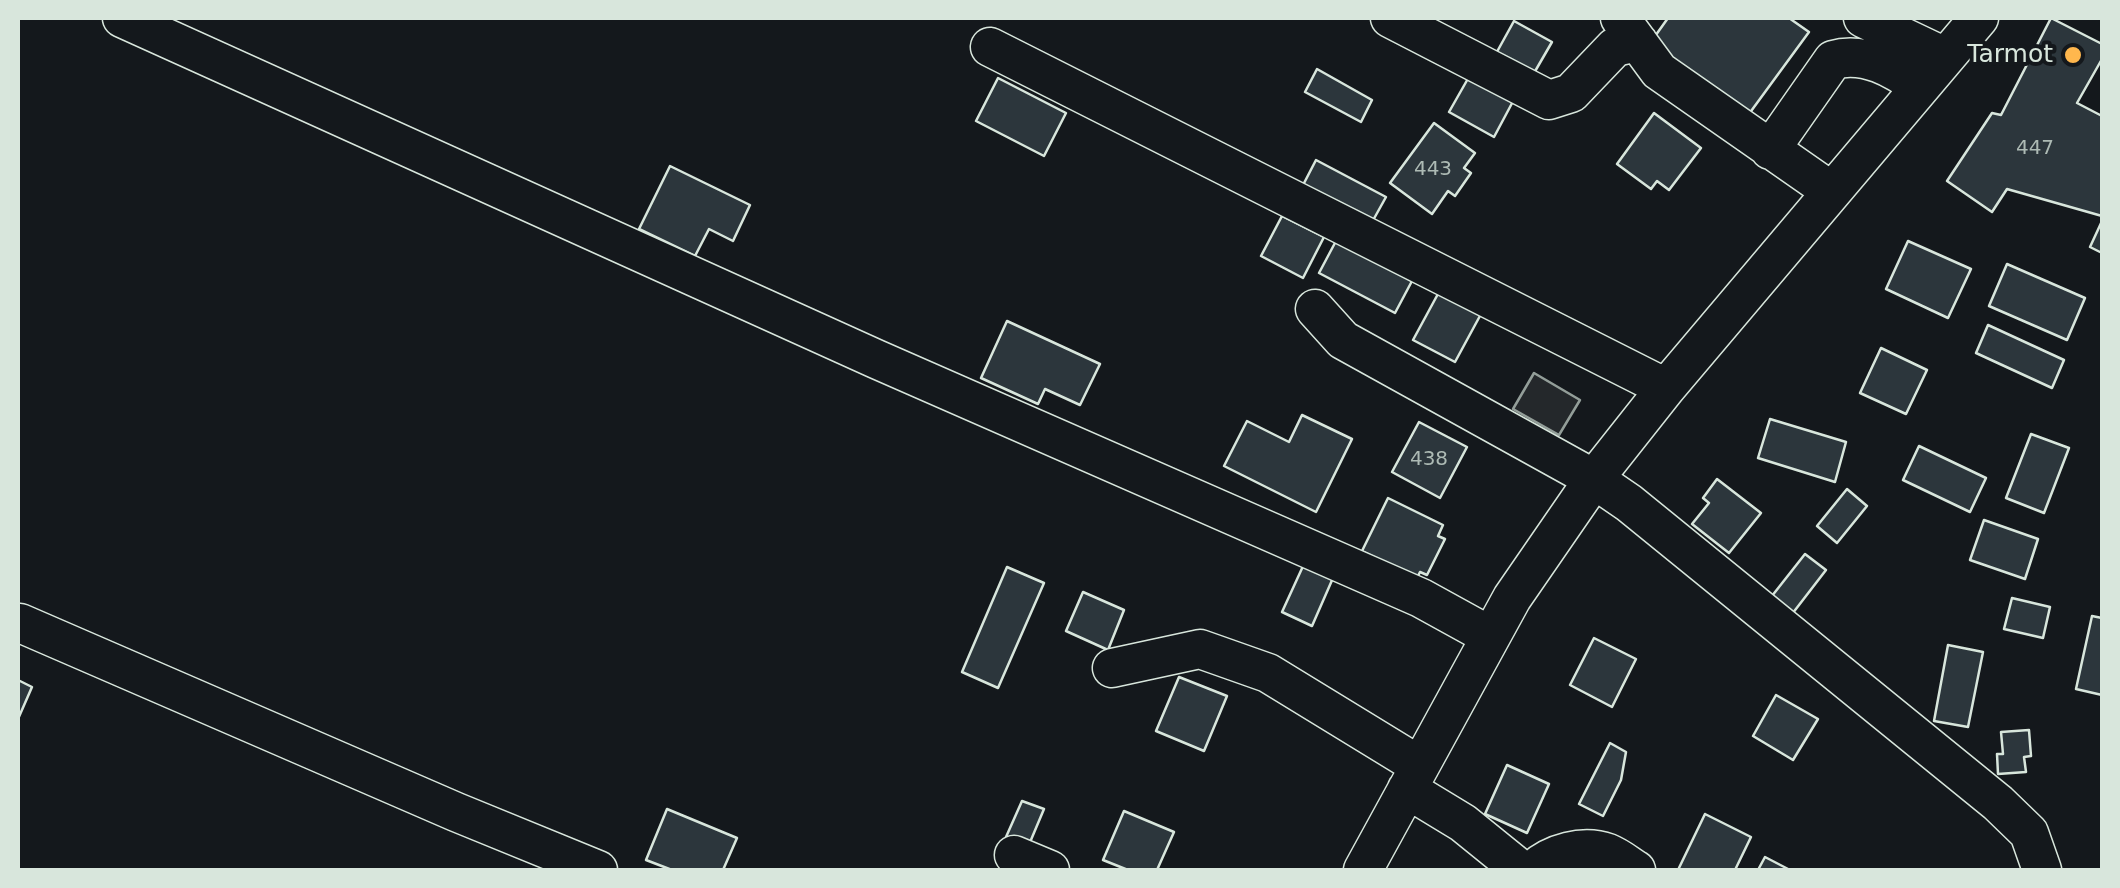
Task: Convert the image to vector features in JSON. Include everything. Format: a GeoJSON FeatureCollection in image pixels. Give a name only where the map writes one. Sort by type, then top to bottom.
{"type":"FeatureCollection","features":[{"type":"Feature","properties":{"kind":"street"},"geometry":{"type":"LineString","coordinates":[[122,18],[876,359],[1421,598],[1490,636]]}},
{"type":"Feature","properties":{"kind":"street"},"geometry":{"type":"LineString","coordinates":[[1390,18],[1549,100],[1571,93],[1629,30],[1658,71],[1831,191]]}},
{"type":"Feature","properties":{"kind":"street"},"geometry":{"type":"LineString","coordinates":[[1863,18],[1946,57]]}},
{"type":"Feature","properties":{"kind":"street"},"geometry":{"type":"LineString","coordinates":[[1363,870],[1512,598],[1594,480],[1666,388],[1979,18]]}},
{"type":"Feature","properties":{"kind":"street"},"geometry":{"type":"LineString","coordinates":[[990,47],[1666,388]]}},
{"type":"Feature","properties":{"kind":"street"},"geometry":{"type":"LineString","coordinates":[[1770,150],[1833,60],[1846,56],[1869,60],[1898,71],[1920,88]]}},
{"type":"Feature","properties":{"kind":"street"},"geometry":{"type":"LineString","coordinates":[[1315,308],[1343,340],[1594,480],[1628,503],[1998,804],[2029,833],[2042,870]]}},
{"type":"Feature","properties":{"kind":"street"},"geometry":{"type":"LineString","coordinates":[[20,623],[598,870]]}},
{"type":"Feature","properties":{"kind":"street"},"geometry":{"type":"LineString","coordinates":[[1112,668],[1200,649],[1268,673],[1414,777],[1521,870]]}},
{"type":"Feature","properties":{"kind":"street"},"geometry":{"type":"LineString","coordinates":[[1533,870],[1546,860],[1576,850],[1608,853],[1636,870]]}},
{"type":"Feature","properties":{"kind":"street"},"geometry":{"type":"LineString","coordinates":[[1014,855],[1050,870]]}},
{"type":"Feature","properties":{"kind":"shaded area"},"geometry":{"type":"Polygon","coordinates":[[[1534,373],[1580,400],[1559,435],[1513,409],[1534,373]]]}},
{"type":"Feature","properties":{"kind":"building"},"geometry":{"type":"Polygon","coordinates":[[[1668,18],[1789,18],[1809,32],[1746,118],[1698,83],[1653,39],[1668,18]]]}},
{"type":"Feature","properties":{"kind":"building"},"geometry":{"type":"Polygon","coordinates":[[[2051,18],[2102,44],[2102,59],[2077,103],[2102,116],[2102,216],[2007,189],[1992,212],[1947,181],[1992,113],[2001,115],[2051,18]]]}},
{"type":"Feature","properties":{"kind":"building"},"geometry":{"type":"Polygon","coordinates":[[[1514,21],[1552,42],[1530,80],[1493,59],[1514,21]]]}},
{"type":"Feature","properties":{"kind":"building"},"geometry":{"type":"Polygon","coordinates":[[[1474,68],[1518,92],[1494,137],[1449,112],[1474,68]]]}},
{"type":"Feature","properties":{"kind":"building"},"geometry":{"type":"Polygon","coordinates":[[[1317,69],[1372,100],[1361,122],[1305,92],[1317,69]]]}},
{"type":"Feature","properties":{"kind":"building"},"geometry":{"type":"Polygon","coordinates":[[[998,78],[1066,113],[1044,156],[976,121],[998,78]]]}},
{"type":"Feature","properties":{"kind":"building"},"geometry":{"type":"Polygon","coordinates":[[[1654,113],[1701,148],[1669,190],[1657,181],[1651,189],[1617,164],[1654,113]]]}},
{"type":"Feature","properties":{"kind":"building"},"geometry":{"type":"Polygon","coordinates":[[[1434,123],[1475,153],[1464,168],[1471,173],[1455,196],[1448,191],[1432,214],[1390,183],[1434,123]]]}},
{"type":"Feature","properties":{"kind":"building"},"geometry":{"type":"Polygon","coordinates":[[[1316,160],[1386,197],[1371,224],[1302,187],[1316,160]]]}},
{"type":"Feature","properties":{"kind":"building"},"geometry":{"type":"Polygon","coordinates":[[[670,166],[750,205],[733,241],[709,229],[695,256],[639,229],[670,166]]]}},
{"type":"Feature","properties":{"kind":"building"},"geometry":{"type":"Polygon","coordinates":[[[1282,216],[1324,237],[1303,278],[1261,256],[1282,216]]]}},
{"type":"Feature","properties":{"kind":"building"},"geometry":{"type":"Polygon","coordinates":[[[2102,221],[2102,253],[2090,247],[2102,221]]]}},
{"type":"Feature","properties":{"kind":"building"},"geometry":{"type":"Polygon","coordinates":[[[1336,241],[1412,281],[1395,313],[1319,273],[1336,241]]]}},
{"type":"Feature","properties":{"kind":"building"},"geometry":{"type":"Polygon","coordinates":[[[1908,241],[1971,269],[1948,318],[1886,289],[1908,241]]]}},
{"type":"Feature","properties":{"kind":"building"},"geometry":{"type":"Polygon","coordinates":[[[2007,264],[2085,298],[2067,340],[1989,306],[2007,264]]]}},
{"type":"Feature","properties":{"kind":"building"},"geometry":{"type":"Polygon","coordinates":[[[1439,292],[1481,314],[1455,362],[1413,340],[1439,292]]]}},
{"type":"Feature","properties":{"kind":"building"},"geometry":{"type":"Polygon","coordinates":[[[1007,321],[1100,364],[1080,405],[1045,389],[1038,404],[981,378],[1007,321]]]}},
{"type":"Feature","properties":{"kind":"building"},"geometry":{"type":"Polygon","coordinates":[[[1988,325],[2064,360],[2052,388],[1976,353],[1988,325]]]}},
{"type":"Feature","properties":{"kind":"building"},"geometry":{"type":"Polygon","coordinates":[[[1881,348],[1927,370],[1906,414],[1860,393],[1881,348]]]}},
{"type":"Feature","properties":{"kind":"building"},"geometry":{"type":"Polygon","coordinates":[[[1302,415],[1352,439],[1316,512],[1224,466],[1247,421],[1289,442],[1302,415]]]}},
{"type":"Feature","properties":{"kind":"building"},"geometry":{"type":"Polygon","coordinates":[[[1770,419],[1846,442],[1835,482],[1758,458],[1770,419]]]}},
{"type":"Feature","properties":{"kind":"building"},"geometry":{"type":"Polygon","coordinates":[[[1419,422],[1467,447],[1440,498],[1392,472],[1419,422]]]}},
{"type":"Feature","properties":{"kind":"building"},"geometry":{"type":"Polygon","coordinates":[[[2031,434],[2069,448],[2044,513],[2006,498],[2031,434]]]}},
{"type":"Feature","properties":{"kind":"building"},"geometry":{"type":"Polygon","coordinates":[[[1919,446],[1986,478],[1970,512],[1903,480],[1919,446]]]}},
{"type":"Feature","properties":{"kind":"building"},"geometry":{"type":"Polygon","coordinates":[[[1717,479],[1761,513],[1729,553],[1692,524],[1709,503],[1703,498],[1717,479]]]}},
{"type":"Feature","properties":{"kind":"building"},"geometry":{"type":"Polygon","coordinates":[[[1847,489],[1867,506],[1837,543],[1817,526],[1847,489]]]}},
{"type":"Feature","properties":{"kind":"building"},"geometry":{"type":"Polygon","coordinates":[[[1388,498],[1443,525],[1438,536],[1445,539],[1427,575],[1420,572],[1417,578],[1362,551],[1388,498]]]}},
{"type":"Feature","properties":{"kind":"building"},"geometry":{"type":"Polygon","coordinates":[[[1984,520],[2038,539],[2025,579],[1970,560],[1984,520]]]}},
{"type":"Feature","properties":{"kind":"building"},"geometry":{"type":"Polygon","coordinates":[[[1805,554],[1826,570],[1789,618],[1768,601],[1805,554]]]}},
{"type":"Feature","properties":{"kind":"building"},"geometry":{"type":"Polygon","coordinates":[[[1304,564],[1333,578],[1312,626],[1282,612],[1304,564]]]}},
{"type":"Feature","properties":{"kind":"building"},"geometry":{"type":"Polygon","coordinates":[[[1007,567],[1044,583],[998,688],[962,672],[1007,567]]]}},
{"type":"Feature","properties":{"kind":"building"},"geometry":{"type":"Polygon","coordinates":[[[1083,592],[1124,610],[1108,650],[1066,631],[1083,592]]]}},
{"type":"Feature","properties":{"kind":"building"},"geometry":{"type":"Polygon","coordinates":[[[2012,598],[2050,607],[2043,638],[2004,629],[2012,598]]]}},
{"type":"Feature","properties":{"kind":"building"},"geometry":{"type":"Polygon","coordinates":[[[2092,616],[2102,618],[2102,695],[2076,689],[2092,616]]]}},
{"type":"Feature","properties":{"kind":"building"},"geometry":{"type":"Polygon","coordinates":[[[1594,638],[1636,659],[1612,707],[1570,685],[1594,638]]]}},
{"type":"Feature","properties":{"kind":"building"},"geometry":{"type":"Polygon","coordinates":[[[1948,645],[1983,652],[1968,727],[1934,721],[1948,645]]]}},
{"type":"Feature","properties":{"kind":"building"},"geometry":{"type":"Polygon","coordinates":[[[1179,677],[1227,696],[1204,751],[1156,731],[1179,677]]]}},
{"type":"Feature","properties":{"kind":"building"},"geometry":{"type":"Polygon","coordinates":[[[18,680],[32,687],[18,719],[18,680]]]}},
{"type":"Feature","properties":{"kind":"building"},"geometry":{"type":"Polygon","coordinates":[[[1776,695],[1818,719],[1793,760],[1753,736],[1776,695]]]}},
{"type":"Feature","properties":{"kind":"building"},"geometry":{"type":"Polygon","coordinates":[[[2029,730],[2031,756],[2024,757],[2026,772],[1998,774],[1997,754],[2003,754],[2001,732],[2029,730]]]}},
{"type":"Feature","properties":{"kind":"building"},"geometry":{"type":"Polygon","coordinates":[[[1610,743],[1626,752],[1621,780],[1603,816],[1579,804],[1610,743]]]}},
{"type":"Feature","properties":{"kind":"building"},"geometry":{"type":"Polygon","coordinates":[[[1507,765],[1549,784],[1527,833],[1485,814],[1507,765]]]}},
{"type":"Feature","properties":{"kind":"building"},"geometry":{"type":"Polygon","coordinates":[[[1022,801],[1044,809],[1028,847],[1006,837],[1022,801]]]}},
{"type":"Feature","properties":{"kind":"building"},"geometry":{"type":"Polygon","coordinates":[[[667,809],[737,838],[723,870],[672,870],[646,860],[667,809]]]}},
{"type":"Feature","properties":{"kind":"building"},"geometry":{"type":"Polygon","coordinates":[[[1124,811],[1174,832],[1157,870],[1128,870],[1103,860],[1124,811]]]}},
{"type":"Feature","properties":{"kind":"building"},"geometry":{"type":"Polygon","coordinates":[[[1705,814],[1751,837],[1735,870],[1678,870],[1705,814]]]}},
{"type":"Feature","properties":{"kind":"building"},"geometry":{"type":"Polygon","coordinates":[[[1765,857],[1790,870],[1758,870],[1765,857]]]}},
{"type":"Feature","properties":{"kind":"place","name":"Tarmot"},"geometry":{"type":"Point","coordinates":[2073,55]}}]}
